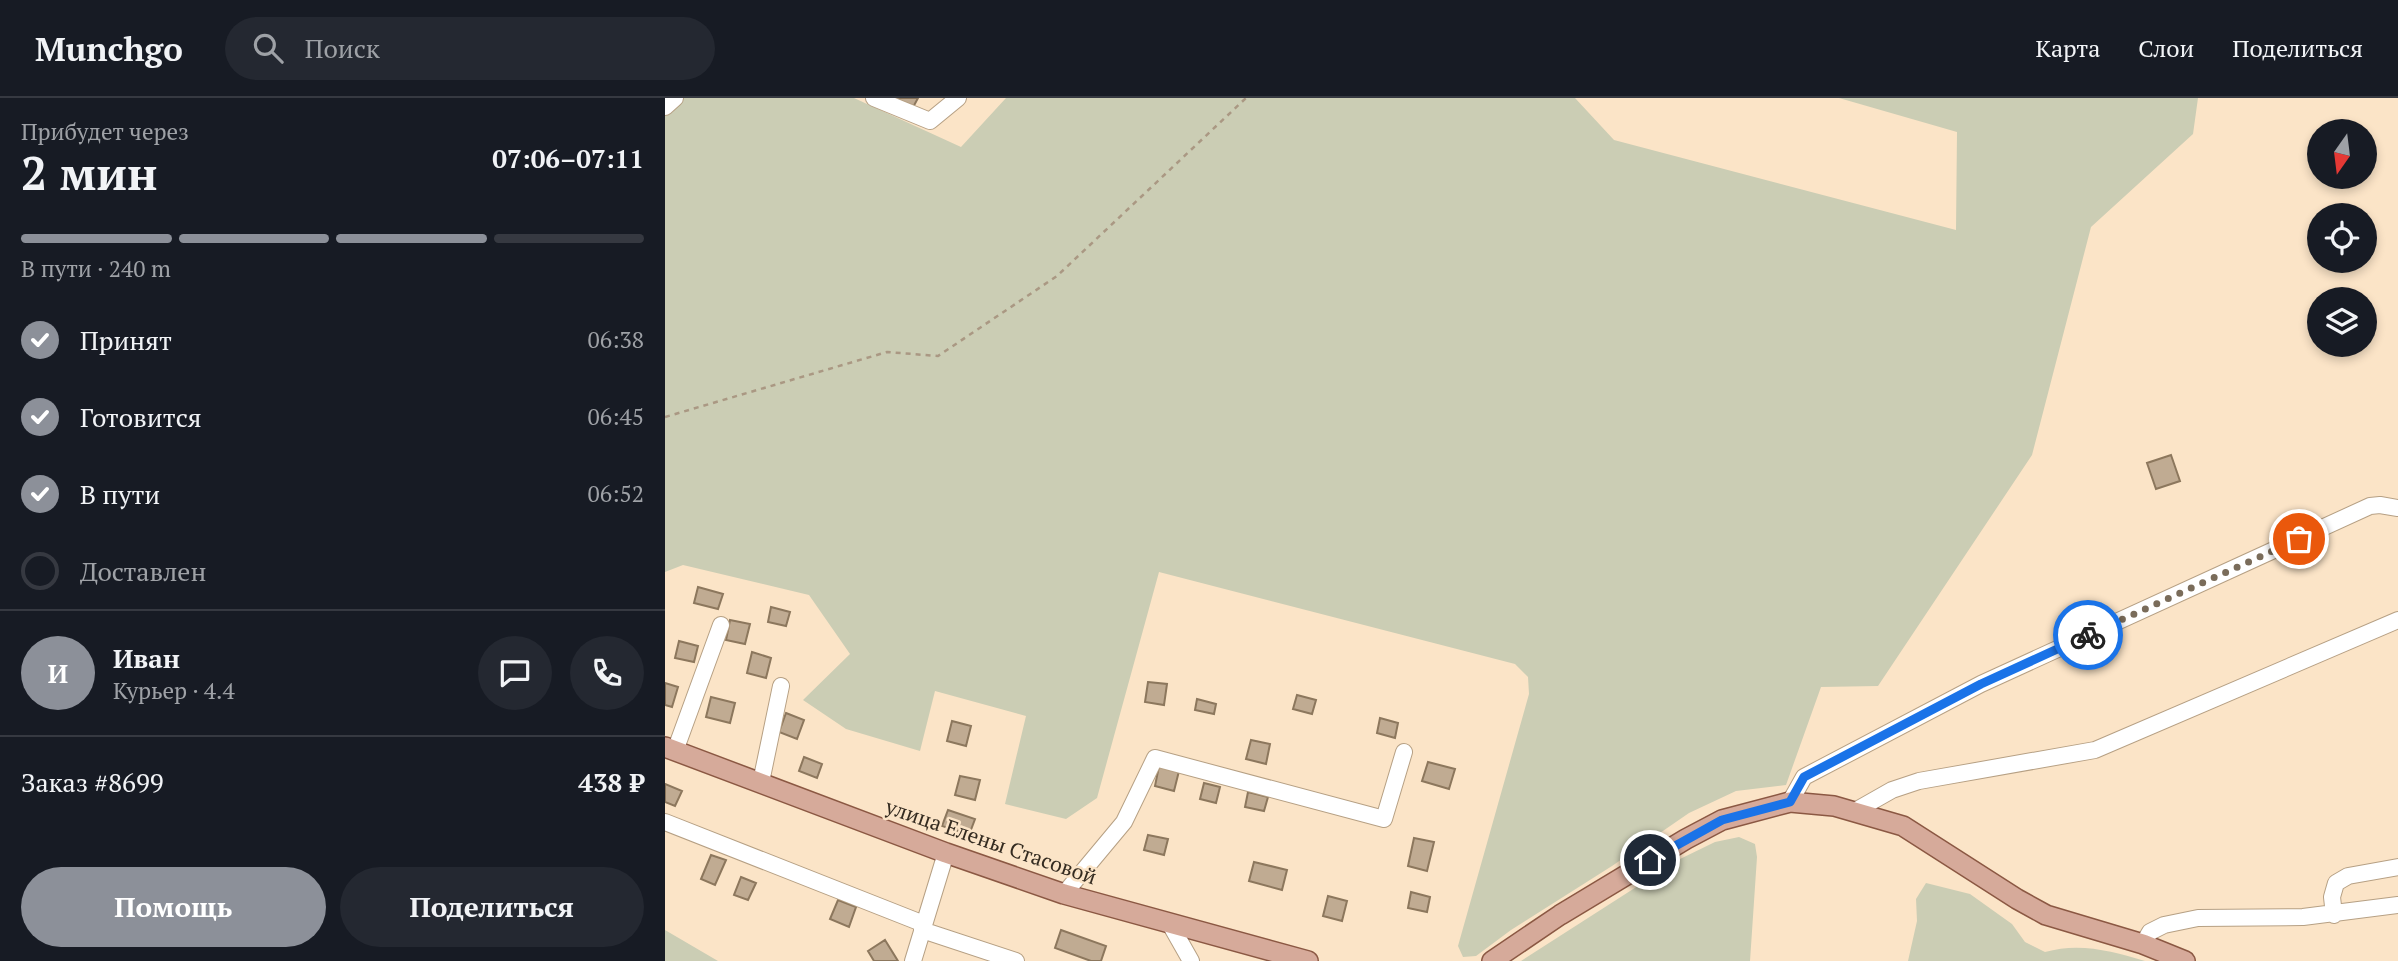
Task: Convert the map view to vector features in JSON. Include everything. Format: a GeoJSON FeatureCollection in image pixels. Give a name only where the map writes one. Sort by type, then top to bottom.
{"type":"FeatureCollection","features":[{"type":"Feature","properties":{"kind":"main road","name":"улица Елены Стасовой"},"geometry":{"type":"LineString","coordinates":[[670,749],[946,853],[1064,894],[1308,961]]}},
{"type":"Feature","properties":{"kind":"main road"},"geometry":{"type":"LineString","coordinates":[[1492,961],[1560,915],[1686,839],[1722,820],[1790,802],[1821,804],[1855,811],[1903,826],[2046,915],[2143,944],[2185,961]]}},
{"type":"Feature","properties":{"kind":"street"},"geometry":{"type":"LineString","coordinates":[[665,107],[675,98]]}},
{"type":"Feature","properties":{"kind":"street"},"geometry":{"type":"LineString","coordinates":[[874,98],[930,121],[958,98]]}},
{"type":"Feature","properties":{"kind":"street"},"geometry":{"type":"LineString","coordinates":[[1790,802],[1804,777],[1981,684],[2370,506],[2398,508]]}},
{"type":"Feature","properties":{"kind":"street"},"geometry":{"type":"LineString","coordinates":[[1855,811],[1892,790],[1919,781],[2095,750],[2398,620]]}},
{"type":"Feature","properties":{"kind":"street"},"geometry":{"type":"LineString","coordinates":[[670,749],[721,625]]}},
{"type":"Feature","properties":{"kind":"street"},"geometry":{"type":"LineString","coordinates":[[761,782],[781,686]]}},
{"type":"Feature","properties":{"kind":"street"},"geometry":{"type":"LineString","coordinates":[[1064,894],[1124,822],[1155,758],[1384,819],[1403,752]]}},
{"type":"Feature","properties":{"kind":"street"},"geometry":{"type":"LineString","coordinates":[[665,822],[923,927],[1016,961]]}},
{"type":"Feature","properties":{"kind":"street"},"geometry":{"type":"LineString","coordinates":[[913,961],[946,853]]}},
{"type":"Feature","properties":{"kind":"street"},"geometry":{"type":"LineString","coordinates":[[2335,915],[2332,897],[2336,883],[2348,876],[2398,867]]}},
{"type":"Feature","properties":{"kind":"street"},"geometry":{"type":"LineString","coordinates":[[2143,944],[2150,932],[2164,925],[2198,918],[2335,915],[2398,905]]}},
{"type":"Feature","properties":{"kind":"street"},"geometry":{"type":"LineString","coordinates":[[1170,924],[1191,961]]}},
{"type":"Feature","properties":{"kind":"path"},"geometry":{"type":"LineString","coordinates":[[665,417],[887,352],[938,356],[1057,276],[1246,98]]}},
{"type":"Feature","properties":{"kind":"green space"},"geometry":{"type":"Polygon","coordinates":[[[683,98],[854,98],[961,147],[1006,98],[1575,98],[1614,140],[1956,230],[1957,132],[1839,98],[2198,98],[2193,134],[2091,227],[2032,455],[1878,686],[1821,687],[1786,785],[1736,791],[1689,813],[1476,956],[1463,957],[1458,946],[1529,694],[1528,677],[1515,664],[1159,572],[1097,798],[1066,819],[1005,804],[1026,716],[935,691],[920,751],[846,729],[803,700],[850,654],[809,595],[683,565],[665,572],[665,99],[677,107],[683,98]]]}},
{"type":"Feature","properties":{"kind":"green space"},"geometry":{"type":"Polygon","coordinates":[[[1739,837],[1755,844],[1757,857],[1750,961],[1521,961],[1680,859],[1715,842],[1739,837]]]}},
{"type":"Feature","properties":{"kind":"green space"},"geometry":{"type":"Polygon","coordinates":[[[1926,883],[1970,894],[2012,924],[2025,942],[2045,952],[2083,948],[2108,951],[2145,961],[1908,961],[1917,921],[1916,899],[1926,883]]]}},
{"type":"Feature","properties":{"kind":"green space"},"geometry":{"type":"Polygon","coordinates":[[[665,930],[718,961],[665,961],[665,930]]]}},
{"type":"Feature","properties":{"kind":"building"},"geometry":{"type":"Polygon","coordinates":[[[889,98],[918,98],[911,111],[889,98]]]}},
{"type":"Feature","properties":{"kind":"building"},"geometry":{"type":"Polygon","coordinates":[[[2171,455],[2180,481],[2156,489],[2147,463],[2171,455]]]}},
{"type":"Feature","properties":{"kind":"building"},"geometry":{"type":"Polygon","coordinates":[[[698,587],[723,594],[718,609],[694,603],[698,587]]]}},
{"type":"Feature","properties":{"kind":"building"},"geometry":{"type":"Polygon","coordinates":[[[771,607],[790,612],[786,626],[768,622],[771,607]]]}},
{"type":"Feature","properties":{"kind":"building"},"geometry":{"type":"Polygon","coordinates":[[[730,620],[750,624],[745,644],[726,640],[730,620]]]}},
{"type":"Feature","properties":{"kind":"building"},"geometry":{"type":"Polygon","coordinates":[[[679,641],[698,646],[694,662],[675,658],[679,641]]]}},
{"type":"Feature","properties":{"kind":"building"},"geometry":{"type":"Polygon","coordinates":[[[752,652],[771,658],[766,678],[747,673],[752,652]]]}},
{"type":"Feature","properties":{"kind":"building"},"geometry":{"type":"Polygon","coordinates":[[[1148,682],[1167,684],[1164,705],[1145,702],[1148,682]]]}},
{"type":"Feature","properties":{"kind":"building"},"geometry":{"type":"Polygon","coordinates":[[[665,683],[678,687],[672,707],[665,705],[665,683]]]}},
{"type":"Feature","properties":{"kind":"building"},"geometry":{"type":"Polygon","coordinates":[[[1297,695],[1316,700],[1312,714],[1293,709],[1297,695]]]}},
{"type":"Feature","properties":{"kind":"building"},"geometry":{"type":"Polygon","coordinates":[[[711,697],[735,703],[730,723],[706,717],[711,697]]]}},
{"type":"Feature","properties":{"kind":"building"},"geometry":{"type":"Polygon","coordinates":[[[1197,699],[1216,704],[1214,714],[1195,710],[1197,699]]]}},
{"type":"Feature","properties":{"kind":"building"},"geometry":{"type":"Polygon","coordinates":[[[786,713],[804,720],[797,739],[779,732],[786,713]]]}},
{"type":"Feature","properties":{"kind":"building"},"geometry":{"type":"Polygon","coordinates":[[[1380,718],[1398,723],[1395,738],[1377,733],[1380,718]]]}},
{"type":"Feature","properties":{"kind":"building"},"geometry":{"type":"Polygon","coordinates":[[[952,721],[971,726],[966,746],[947,741],[952,721]]]}},
{"type":"Feature","properties":{"kind":"building"},"geometry":{"type":"Polygon","coordinates":[[[1251,740],[1270,744],[1266,764],[1246,759],[1251,740]]]}},
{"type":"Feature","properties":{"kind":"building"},"geometry":{"type":"Polygon","coordinates":[[[804,757],[822,764],[817,778],[799,771],[804,757]]]}},
{"type":"Feature","properties":{"kind":"building"},"geometry":{"type":"Polygon","coordinates":[[[1428,762],[1455,769],[1449,789],[1422,781],[1428,762]]]}},
{"type":"Feature","properties":{"kind":"building"},"geometry":{"type":"Polygon","coordinates":[[[1159,766],[1179,771],[1174,791],[1155,786],[1159,766]]]}},
{"type":"Feature","properties":{"kind":"building"},"geometry":{"type":"Polygon","coordinates":[[[960,776],[980,780],[975,800],[955,795],[960,776]]]}},
{"type":"Feature","properties":{"kind":"building"},"geometry":{"type":"Polygon","coordinates":[[[1204,783],[1220,787],[1216,803],[1200,799],[1204,783]]]}},
{"type":"Feature","properties":{"kind":"building"},"geometry":{"type":"Polygon","coordinates":[[[665,784],[682,791],[675,806],[665,802],[665,784]]]}},
{"type":"Feature","properties":{"kind":"building"},"geometry":{"type":"Polygon","coordinates":[[[1248,792],[1268,797],[1264,811],[1245,807],[1248,792]]]}},
{"type":"Feature","properties":{"kind":"building"},"geometry":{"type":"Polygon","coordinates":[[[948,810],[975,819],[969,835],[942,826],[948,810]]]}},
{"type":"Feature","properties":{"kind":"building"},"geometry":{"type":"Polygon","coordinates":[[[1148,835],[1168,839],[1164,855],[1144,850],[1148,835]]]}},
{"type":"Feature","properties":{"kind":"building"},"geometry":{"type":"Polygon","coordinates":[[[1414,838],[1434,842],[1427,871],[1408,866],[1414,838]]]}},
{"type":"Feature","properties":{"kind":"building"},"geometry":{"type":"Polygon","coordinates":[[[711,855],[726,860],[715,885],[701,879],[711,855]]]}},
{"type":"Feature","properties":{"kind":"building"},"geometry":{"type":"Polygon","coordinates":[[[1254,862],[1287,870],[1282,890],[1249,881],[1254,862]]]}},
{"type":"Feature","properties":{"kind":"building"},"geometry":{"type":"Polygon","coordinates":[[[741,877],[756,883],[748,900],[734,895],[741,877]]]}},
{"type":"Feature","properties":{"kind":"building"},"geometry":{"type":"Polygon","coordinates":[[[1411,892],[1430,897],[1427,912],[1408,908],[1411,892]]]}},
{"type":"Feature","properties":{"kind":"building"},"geometry":{"type":"Polygon","coordinates":[[[1328,896],[1347,901],[1342,921],[1323,916],[1328,896]]]}},
{"type":"Feature","properties":{"kind":"building"},"geometry":{"type":"Polygon","coordinates":[[[838,900],[856,907],[849,927],[830,919],[838,900]]]}},
{"type":"Feature","properties":{"kind":"building"},"geometry":{"type":"Polygon","coordinates":[[[1061,930],[1106,946],[1101,961],[1091,961],[1055,948],[1061,930]]]}},
{"type":"Feature","properties":{"kind":"building"},"geometry":{"type":"Polygon","coordinates":[[[885,940],[898,961],[874,961],[868,951],[885,940]]]}},
{"type":"Feature","properties":{"kind":"way so far"},"geometry":{"type":"LineString","coordinates":[[2088,635],[2299,539]]}},
{"type":"Feature","properties":{"kind":"route"},"geometry":{"type":"LineString","coordinates":[[1650,860],[1722,820],[1790,802],[1804,777],[1981,684],[2088,635]]}}]}
